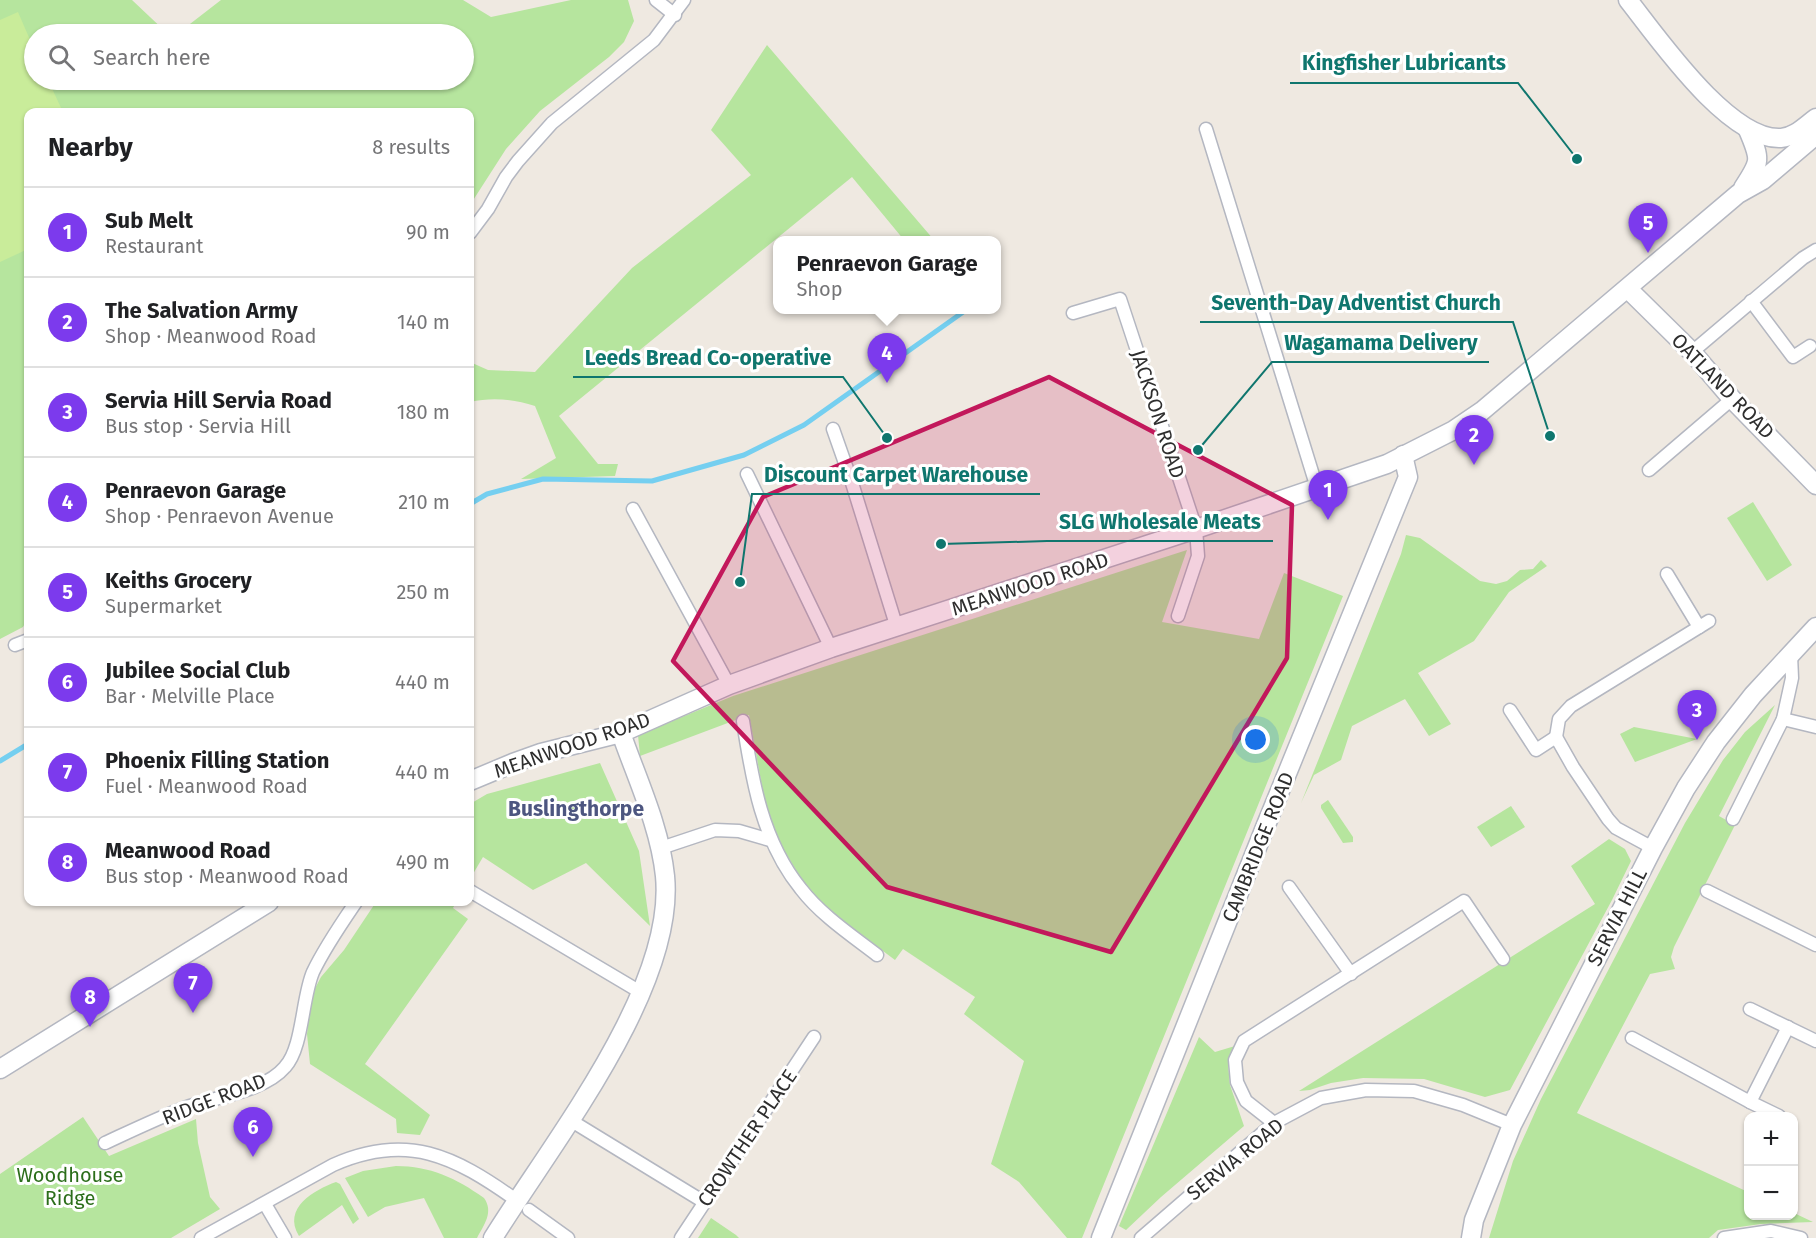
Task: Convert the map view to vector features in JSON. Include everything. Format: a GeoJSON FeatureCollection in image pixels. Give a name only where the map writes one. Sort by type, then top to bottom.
{"type":"FeatureCollection","features":[{"type":"Feature","properties":{"kind":"street"},"geometry":{"type":"LineString","coordinates":[[656,0],[675,15]]}},
{"type":"Feature","properties":{"kind":"street"},"geometry":{"type":"LineString","coordinates":[[474,228],[489,209],[506,177],[552,123],[654,40],[684,0]]}},
{"type":"Feature","properties":{"kind":"street"},"geometry":{"type":"LineString","coordinates":[[1628,0],[1689,78],[1748,130],[1782,138],[1795,134],[1816,118]]}},
{"type":"Feature","properties":{"kind":"street"},"geometry":{"type":"LineString","coordinates":[[1206,129],[1317,488]]}},
{"type":"Feature","properties":{"kind":"street"},"geometry":{"type":"LineString","coordinates":[[1738,194],[1757,166],[1758,157],[1748,130]]}},
{"type":"Feature","properties":{"kind":"street","name":"MEANWOOD ROAD"},"geometry":{"type":"LineString","coordinates":[[474,779],[532,756],[621,733],[729,685],[831,648],[1387,464],[1454,430],[1482,411],[1738,194],[1763,180],[1816,135]]}},
{"type":"Feature","properties":{"kind":"street"},"geometry":{"type":"LineString","coordinates":[[1692,352],[1803,258],[1816,250]]}},
{"type":"Feature","properties":{"kind":"street","name":"OATLAND ROAD"},"geometry":{"type":"LineString","coordinates":[[1628,289],[1692,352],[1732,399],[1816,485]]}},
{"type":"Feature","properties":{"kind":"street","name":"JACKSON ROAD"},"geometry":{"type":"LineString","coordinates":[[1073,313],[1120,299],[1196,529],[1198,556],[1178,616]]}},
{"type":"Feature","properties":{"kind":"street"},"geometry":{"type":"LineString","coordinates":[[1751,301],[1793,357],[1810,346]]}},
{"type":"Feature","properties":{"kind":"street"},"geometry":{"type":"LineString","coordinates":[[1649,470],[1732,399]]}},
{"type":"Feature","properties":{"kind":"street"},"geometry":{"type":"LineString","coordinates":[[833,429],[897,628]]}},
{"type":"Feature","properties":{"kind":"street","name":"CAMBRIDGE ROAD"},"geometry":{"type":"LineString","coordinates":[[1101,1238],[1266,825],[1405,486],[1408,477],[1403,455]]}},
{"type":"Feature","properties":{"kind":"street"},"geometry":{"type":"LineString","coordinates":[[747,474],[831,648]]}},
{"type":"Feature","properties":{"kind":"street"},"geometry":{"type":"LineString","coordinates":[[633,509],[729,685]]}},
{"type":"Feature","properties":{"kind":"street"},"geometry":{"type":"LineString","coordinates":[[1653,848],[1616,828],[1608,819],[1573,767],[1556,737],[1556,728],[1559,719],[1571,706],[1704,624],[1667,574]]}},
{"type":"Feature","properties":{"kind":"street","name":"SERVIA HILL"},"geometry":{"type":"LineString","coordinates":[[1471,1238],[1474,1220],[1512,1125],[1686,788],[1716,742],[1753,695],[1816,627]]}},
{"type":"Feature","properties":{"kind":"street"},"geometry":{"type":"LineString","coordinates":[[15,645],[24,642]]}},
{"type":"Feature","properties":{"kind":"street"},"geometry":{"type":"LineString","coordinates":[[1733,819],[1784,719],[1790,693],[1791,655]]}},
{"type":"Feature","properties":{"kind":"street"},"geometry":{"type":"LineString","coordinates":[[1510,710],[1536,750],[1556,737]]}},
{"type":"Feature","properties":{"kind":"street"},"geometry":{"type":"LineString","coordinates":[[1784,719],[1816,727]]}},
{"type":"Feature","properties":{"kind":"street"},"geometry":{"type":"LineString","coordinates":[[743,721],[752,778],[770,840],[800,889],[833,920],[877,955]]}},
{"type":"Feature","properties":{"kind":"street"},"geometry":{"type":"LineString","coordinates":[[493,1238],[523,1205],[607,1059],[642,993],[655,954],[666,910],[661,848],[621,733]]}},
{"type":"Feature","properties":{"kind":"street"},"geometry":{"type":"LineString","coordinates":[[661,848],[715,830],[739,831],[770,840]]}},
{"type":"Feature","properties":{"kind":"street"},"geometry":{"type":"LineString","coordinates":[[1289,887],[1351,974]]}},
{"type":"Feature","properties":{"kind":"street"},"geometry":{"type":"LineString","coordinates":[[1707,891],[1816,945]]}},
{"type":"Feature","properties":{"kind":"street"},"geometry":{"type":"LineString","coordinates":[[474,893],[642,993]]}},
{"type":"Feature","properties":{"kind":"street"},"geometry":{"type":"LineString","coordinates":[[1274,1123],[1246,1101],[1237,1082],[1235,1060],[1244,1041],[1464,901],[1503,959]]}},
{"type":"Feature","properties":{"kind":"street"},"geometry":{"type":"LineString","coordinates":[[0,1069],[263,906]]}},
{"type":"Feature","properties":{"kind":"street","name":"RIDGE ROAD"},"geometry":{"type":"LineString","coordinates":[[105,1143],[185,1108],[238,1093],[257,1085],[286,1067],[295,1049],[313,973],[353,906]]}},
{"type":"Feature","properties":{"kind":"street"},"geometry":{"type":"LineString","coordinates":[[1750,1009],[1816,1041]]}},
{"type":"Feature","properties":{"kind":"street"},"geometry":{"type":"LineString","coordinates":[[1750,1102],[1788,1027]]}},
{"type":"Feature","properties":{"kind":"street","name":"CROWTHER PLACE"},"geometry":{"type":"LineString","coordinates":[[681,1238],[814,1037]]}},
{"type":"Feature","properties":{"kind":"street"},"geometry":{"type":"LineString","coordinates":[[1632,1038],[1771,1112]]}},
{"type":"Feature","properties":{"kind":"street","name":"SERVIA ROAD"},"geometry":{"type":"LineString","coordinates":[[1141,1238],[1274,1123],[1322,1098],[1366,1090],[1414,1091],[1463,1105],[1512,1125]]}},
{"type":"Feature","properties":{"kind":"street"},"geometry":{"type":"LineString","coordinates":[[570,1120],[704,1202]]}},
{"type":"Feature","properties":{"kind":"street"},"geometry":{"type":"LineString","coordinates":[[201,1238],[333,1165],[354,1155],[381,1149],[417,1150],[444,1157],[476,1172],[568,1238]]}},
{"type":"Feature","properties":{"kind":"street"},"geometry":{"type":"LineString","coordinates":[[265,1204],[285,1238]]}},
{"type":"Feature","properties":{"kind":"street"},"geometry":{"type":"LineString","coordinates":[[1724,1238],[1771,1231],[1801,1238]]}},
{"type":"Feature","properties":{"kind":"highlighted area"},"geometry":{"type":"Polygon","coordinates":[[[1049,377],[1292,505],[1287,658],[1111,952],[887,887],[673,661],[763,497],[1049,377]]]}},
{"type":"Feature","properties":{"kind":"green space"},"geometry":{"type":"Polygon","coordinates":[[[0,0],[132,0],[157,24],[24,24],[24,90],[474,90],[474,24],[190,24],[221,0],[463,0],[491,17],[571,0],[628,0],[634,21],[624,42],[609,57],[540,111],[506,149],[474,199],[474,108],[24,108],[24,625],[0,639],[0,0]]]}},
{"type":"Feature","properties":{"kind":"green space"},"geometry":{"type":"Polygon","coordinates":[[[18,12],[24,26],[24,90],[53,90],[61,108],[24,108],[24,251],[0,262],[0,20],[18,12]]]}},
{"type":"Feature","properties":{"kind":"green space"},"geometry":{"type":"Polygon","coordinates":[[[767,45],[931,236],[901,236],[852,177],[780,236],[773,236],[773,241],[559,416],[598,464],[618,464],[615,476],[521,479],[556,458],[535,406],[503,400],[474,402],[474,364],[488,370],[535,372],[632,268],[751,175],[711,130],[767,45]]]}},
{"type":"Feature","properties":{"kind":"green space"},"geometry":{"type":"Polygon","coordinates":[[[1753,502],[1792,565],[1767,581],[1727,518],[1753,502]]]}},
{"type":"Feature","properties":{"kind":"green space"},"geometry":{"type":"Polygon","coordinates":[[[1406,535],[1420,538],[1480,581],[1496,584],[1507,581],[1520,570],[1533,569],[1541,560],[1547,566],[1509,592],[1474,641],[1418,673],[1451,724],[1429,736],[1405,699],[1352,726],[1341,760],[1314,775],[1301,803],[1401,554],[1406,535]]]}},
{"type":"Feature","properties":{"kind":"green space"},"geometry":{"type":"Polygon","coordinates":[[[1187,550],[1162,622],[1259,639],[1284,573],[1343,596],[1082,1238],[1067,1238],[1019,1182],[991,1164],[1024,1061],[964,1014],[975,997],[903,949],[895,960],[839,918],[806,887],[769,825],[749,715],[640,756],[638,735],[733,696],[1187,550]]]}},
{"type":"Feature","properties":{"kind":"green space"},"geometry":{"type":"Polygon","coordinates":[[[1775,705],[1719,816],[1735,825],[1674,947],[1671,957],[1675,969],[1650,974],[1577,1113],[1744,1190],[1744,1220],[1798,1220],[1798,1215],[1813,1222],[1761,1224],[1718,1230],[1709,1238],[1489,1238],[1513,1161],[1541,1099],[1685,823],[1723,760],[1745,732],[1775,705]]]}},
{"type":"Feature","properties":{"kind":"green space"},"geometry":{"type":"Polygon","coordinates":[[[1634,727],[1697,739],[1635,762],[1620,734],[1634,727]]]}},
{"type":"Feature","properties":{"kind":"green space"},"geometry":{"type":"Polygon","coordinates":[[[600,763],[639,851],[650,926],[586,863],[533,890],[483,857],[474,872],[474,802],[487,794],[600,763]]]}},
{"type":"Feature","properties":{"kind":"green space"},"geometry":{"type":"Polygon","coordinates":[[[1328,800],[1353,837],[1353,842],[1343,843],[1321,808],[1321,805],[1328,800]]]}},
{"type":"Feature","properties":{"kind":"green space"},"geometry":{"type":"Polygon","coordinates":[[[1511,806],[1525,827],[1491,847],[1477,827],[1511,806]]]}},
{"type":"Feature","properties":{"kind":"green space"},"geometry":{"type":"Polygon","coordinates":[[[1609,839],[1625,849],[1631,861],[1510,1090],[1485,1097],[1424,1079],[1363,1078],[1299,1091],[1595,904],[1571,866],[1609,839]]]}},
{"type":"Feature","properties":{"kind":"green space"},"geometry":{"type":"Polygon","coordinates":[[[373,906],[454,906],[453,908],[468,919],[365,1064],[430,1115],[420,1135],[397,1133],[396,1119],[310,1064],[307,1034],[311,996],[321,977],[344,950],[373,906]]]}},
{"type":"Feature","properties":{"kind":"green space"},"geometry":{"type":"Polygon","coordinates":[[[1199,1037],[1215,1052],[1235,1046],[1228,1064],[1230,1085],[1244,1126],[1126,1230],[1119,1226],[1199,1037]]]}},
{"type":"Feature","properties":{"kind":"green space","name":"Woodhouse Ridge"},"geometry":{"type":"Polygon","coordinates":[[[83,1117],[109,1156],[196,1119],[198,1143],[210,1197],[220,1209],[171,1238],[0,1238],[0,1174],[83,1117]]]}},
{"type":"Feature","properties":{"kind":"green space"},"geometry":{"type":"Polygon","coordinates":[[[396,1166],[420,1168],[442,1175],[484,1198],[488,1213],[477,1238],[444,1238],[424,1198],[385,1207],[368,1217],[345,1178],[363,1171],[396,1166]]]}},
{"type":"Feature","properties":{"kind":"green space"},"geometry":{"type":"Polygon","coordinates":[[[336,1182],[340,1184],[359,1219],[353,1224],[342,1205],[299,1236],[295,1226],[297,1209],[310,1195],[336,1182]]]}},
{"type":"Feature","properties":{"kind":"green space"},"geometry":{"type":"Polygon","coordinates":[[[711,1218],[736,1235],[739,1238],[698,1238],[711,1218]]]}},
{"type":"Feature","properties":{"kind":"waterway"},"geometry":{"type":"LineString","coordinates":[[474,502],[487,494],[543,479],[652,481],[744,455],[804,425],[960,314]]}},
{"type":"Feature","properties":{"kind":"waterway"},"geometry":{"type":"LineString","coordinates":[[0,761],[24,746]]}},
{"type":"Feature","properties":{"kind":"place","name":"Kingfisher Lubricants"},"geometry":{"type":"Point","coordinates":[1577,159]}},
{"type":"Feature","properties":{"kind":"place","name":"Keiths Grocery"},"geometry":{"type":"Point","coordinates":[1648,253]}},
{"type":"Feature","properties":{"kind":"place","name":"Penraevon Garage"},"geometry":{"type":"Point","coordinates":[887,383]}},
{"type":"Feature","properties":{"kind":"place","name":"Seventh-Day Adventist Church"},"geometry":{"type":"Point","coordinates":[1550,436]}},
{"type":"Feature","properties":{"kind":"place","name":"Leeds Bread Co-operative"},"geometry":{"type":"Point","coordinates":[887,438]}},
{"type":"Feature","properties":{"kind":"place","name":"Wagamama Delivery"},"geometry":{"type":"Point","coordinates":[1198,450]}},
{"type":"Feature","properties":{"kind":"place","name":"The Salvation Army"},"geometry":{"type":"Point","coordinates":[1474,465]}},
{"type":"Feature","properties":{"kind":"place","name":"Sub Melt"},"geometry":{"type":"Point","coordinates":[1328,520]}},
{"type":"Feature","properties":{"kind":"place","name":"SLG Wholesale Meats"},"geometry":{"type":"Point","coordinates":[941,544]}},
{"type":"Feature","properties":{"kind":"place","name":"Discount Carpet Warehouse"},"geometry":{"type":"Point","coordinates":[740,582]}},
{"type":"Feature","properties":{"kind":"place","name":"Servia Hill Servia Road"},"geometry":{"type":"Point","coordinates":[1697,740]}},
{"type":"Feature","properties":{"kind":"place","name":"Phoenix Filling Station"},"geometry":{"type":"Point","coordinates":[193,1013]}},
{"type":"Feature","properties":{"kind":"place","name":"Meanwood Road"},"geometry":{"type":"Point","coordinates":[90,1027]}},
{"type":"Feature","properties":{"kind":"place","name":"Jubilee Social Club"},"geometry":{"type":"Point","coordinates":[253,1157]}},
{"type":"Feature","properties":{"kind":"district","name":"Buslingthorpe"},"geometry":{"type":"Point","coordinates":[576,809]}}]}
